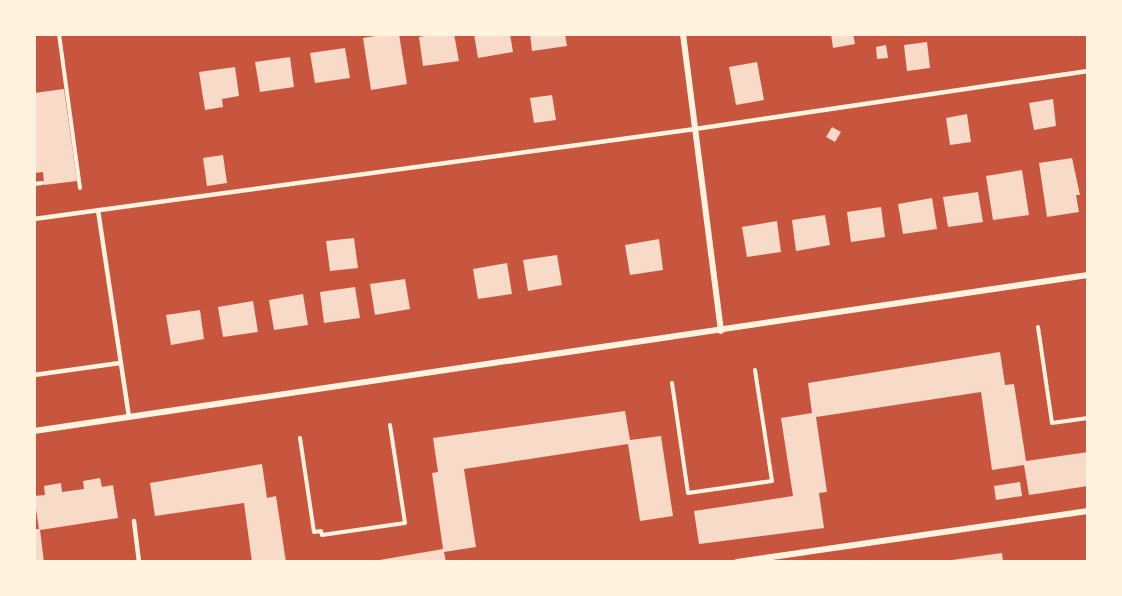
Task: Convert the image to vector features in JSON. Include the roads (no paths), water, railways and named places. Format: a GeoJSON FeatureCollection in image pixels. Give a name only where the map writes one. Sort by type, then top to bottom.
{"type":"FeatureCollection","features":[{"type":"Feature","properties":{"kind":"street"},"geometry":{"type":"LineString","coordinates":[[683,34],[721,331]]}},
{"type":"Feature","properties":{"kind":"street"},"geometry":{"type":"LineString","coordinates":[[34,431],[1088,275]]}},
{"type":"Feature","properties":{"kind":"street"},"geometry":{"type":"LineString","coordinates":[[737,561],[1088,511]]}},
{"type":"Feature","properties":{"kind":"lane"},"geometry":{"type":"LineString","coordinates":[[34,219],[695,129],[1088,70]]}},
{"type":"Feature","properties":{"kind":"lane"},"geometry":{"type":"LineString","coordinates":[[98,210],[129,417]]}},
{"type":"Feature","properties":{"kind":"lane"},"geometry":{"type":"LineString","coordinates":[[34,375],[120,363]]}},
{"type":"Feature","properties":{"kind":"lane"},"geometry":{"type":"LineString","coordinates":[[134,521],[139,561]]}}]}
